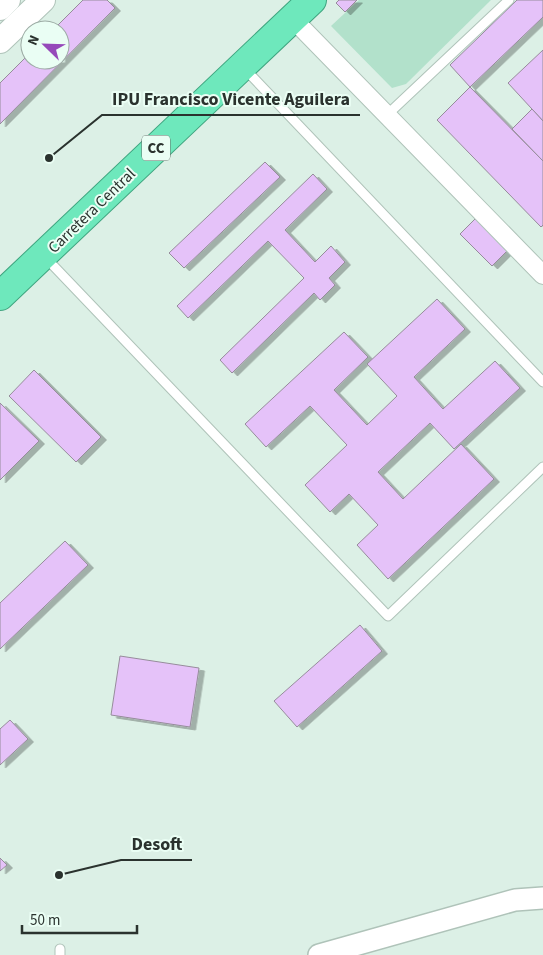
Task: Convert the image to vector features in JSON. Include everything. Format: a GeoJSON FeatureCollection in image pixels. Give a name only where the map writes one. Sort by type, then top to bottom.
{"type":"FeatureCollection","features":[{"type":"Feature","properties":{"kind":"highway","name":"Carretera Central"},"geometry":{"type":"LineString","coordinates":[[0,296],[303,9]]}},
{"type":"Feature","properties":{"kind":"main road"},"geometry":{"type":"LineString","coordinates":[[0,8],[8,0]]}},
{"type":"Feature","properties":{"kind":"main road"},"geometry":{"type":"LineString","coordinates":[[0,42],[43,0]]}},
{"type":"Feature","properties":{"kind":"street"},"geometry":{"type":"LineString","coordinates":[[303,9],[388,114],[540,267]]}},
{"type":"Feature","properties":{"kind":"street"},"geometry":{"type":"LineString","coordinates":[[320,955],[515,900],[543,898]]}},
{"type":"Feature","properties":{"kind":"lane"},"geometry":{"type":"LineString","coordinates":[[388,114],[509,0]]}},
{"type":"Feature","properties":{"kind":"lane"},"geometry":{"type":"LineString","coordinates":[[243,66],[543,382]]}},
{"type":"Feature","properties":{"kind":"lane"},"geometry":{"type":"LineString","coordinates":[[44,256],[388,616],[543,467]]}},
{"type":"Feature","properties":{"kind":"green space"},"geometry":{"type":"Polygon","coordinates":[[[359,0],[491,0],[406,84],[392,88],[331,26],[359,0]]]}},
{"type":"Feature","properties":{"kind":"building"},"geometry":{"type":"Polygon","coordinates":[[[83,0],[107,0],[115,8],[70,53],[70,20],[63,20],[83,0]]]}},
{"type":"Feature","properties":{"kind":"building"},"geometry":{"type":"Polygon","coordinates":[[[339,0],[357,0],[345,12],[336,3],[339,0]]]}},
{"type":"Feature","properties":{"kind":"building"},"geometry":{"type":"Polygon","coordinates":[[[517,0],[543,0],[543,17],[470,87],[450,65],[517,0]]]}},
{"type":"Feature","properties":{"kind":"building"},"geometry":{"type":"Polygon","coordinates":[[[543,50],[543,121],[508,83],[543,50]]]}},
{"type":"Feature","properties":{"kind":"building"},"geometry":{"type":"Polygon","coordinates":[[[20,63],[20,70],[54,70],[0,124],[0,83],[20,63]]]}},
{"type":"Feature","properties":{"kind":"building"},"geometry":{"type":"Polygon","coordinates":[[[470,87],[543,161],[543,225],[541,227],[437,120],[470,87]]]}},
{"type":"Feature","properties":{"kind":"building"},"geometry":{"type":"Polygon","coordinates":[[[532,109],[543,121],[543,161],[512,129],[532,109]]]}},
{"type":"Feature","properties":{"kind":"building"},"geometry":{"type":"Polygon","coordinates":[[[265,162],[280,177],[184,268],[169,253],[265,162]]]}},
{"type":"Feature","properties":{"kind":"building"},"geometry":{"type":"Polygon","coordinates":[[[313,174],[327,189],[285,230],[315,262],[331,246],[345,262],[329,278],[335,285],[320,300],[314,293],[232,373],[220,360],[304,278],[268,241],[188,318],[177,306],[313,174]]]}},
{"type":"Feature","properties":{"kind":"building"},"geometry":{"type":"Polygon","coordinates":[[[476,218],[508,250],[492,266],[460,234],[476,218]]]}},
{"type":"Feature","properties":{"kind":"building"},"geometry":{"type":"Polygon","coordinates":[[[437,299],[465,329],[414,377],[443,409],[495,361],[520,388],[454,449],[430,423],[378,472],[403,499],[461,444],[494,479],[388,579],[357,545],[378,525],[349,494],[330,512],[305,485],[347,445],[310,406],[266,447],[245,424],[344,332],[368,357],[334,390],[367,425],[397,396],[367,364],[437,299]]]}},
{"type":"Feature","properties":{"kind":"building"},"geometry":{"type":"Polygon","coordinates":[[[34,370],[101,437],[76,462],[9,396],[34,370]]]}},
{"type":"Feature","properties":{"kind":"building"},"geometry":{"type":"Polygon","coordinates":[[[0,403],[39,441],[0,480],[0,403]]]}},
{"type":"Feature","properties":{"kind":"building"},"geometry":{"type":"Polygon","coordinates":[[[65,541],[88,565],[0,649],[0,603],[65,541]]]}},
{"type":"Feature","properties":{"kind":"building"},"geometry":{"type":"Polygon","coordinates":[[[360,625],[382,651],[297,727],[274,701],[360,625]]]}},
{"type":"Feature","properties":{"kind":"building"},"geometry":{"type":"Polygon","coordinates":[[[120,656],[199,668],[190,727],[111,715],[120,656]]]}},
{"type":"Feature","properties":{"kind":"building"},"geometry":{"type":"Polygon","coordinates":[[[10,720],[28,739],[0,765],[0,729],[10,720]]]}},
{"type":"Feature","properties":{"kind":"building"},"geometry":{"type":"Polygon","coordinates":[[[0,858],[7,865],[0,871],[0,858]]]}},
{"type":"Feature","properties":{"kind":"place","name":"IPU Francisco Vicente Aguilera"},"geometry":{"type":"Point","coordinates":[49,158]}},
{"type":"Feature","properties":{"kind":"place","name":"Desoft"},"geometry":{"type":"Point","coordinates":[59,875]}}]}
